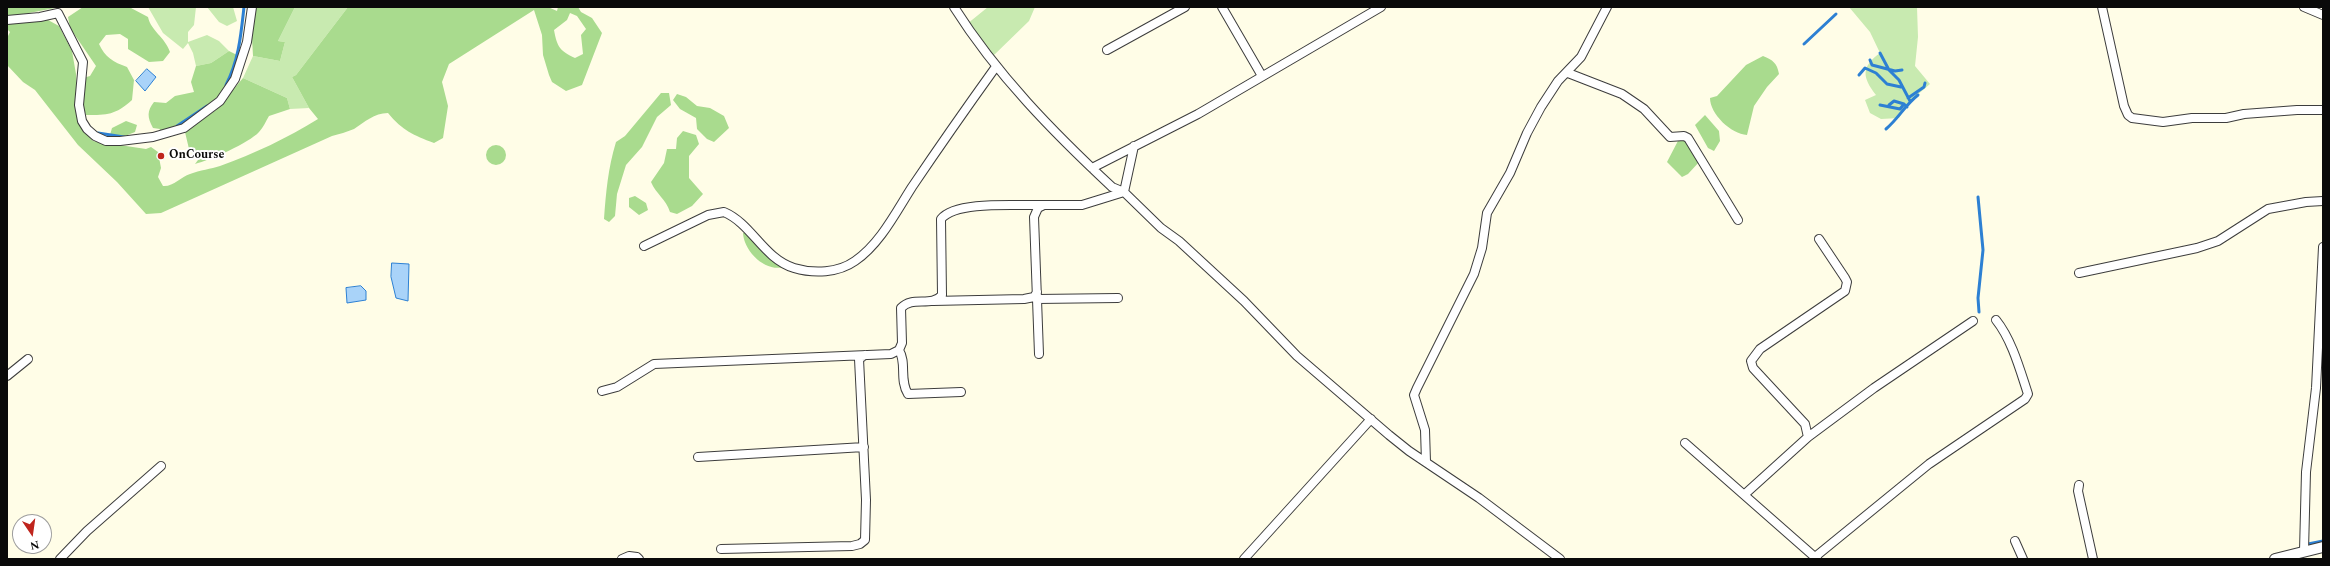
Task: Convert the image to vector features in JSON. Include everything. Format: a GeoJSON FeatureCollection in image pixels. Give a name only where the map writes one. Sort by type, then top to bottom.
{"type":"FeatureCollection","features":[{"type":"Feature","properties":{"kind":"street"},"geometry":{"type":"LineString","coordinates":[[7,20],[40,17],[58,13],[83,62],[79,105],[87,129],[95,136],[106,140],[138,140],[184,128],[220,101],[236,79],[247,42],[252,7]]}},
{"type":"Feature","properties":{"kind":"street"},"geometry":{"type":"LineString","coordinates":[[954,7],[995,68],[1026,102],[1112,187],[1124,192],[1161,228],[1179,242],[1234,292],[1297,356],[1409,451],[1479,498],[1560,559]]}},
{"type":"Feature","properties":{"kind":"street"},"geometry":{"type":"LineString","coordinates":[[1107,50],[1185,7]]}},
{"type":"Feature","properties":{"kind":"street"},"geometry":{"type":"LineString","coordinates":[[1222,7],[1262,76]]}},
{"type":"Feature","properties":{"kind":"street"},"geometry":{"type":"LineString","coordinates":[[1092,168],[1198,114],[1381,7]]}},
{"type":"Feature","properties":{"kind":"street"},"geometry":{"type":"LineString","coordinates":[[1426,462],[1425,430],[1414,395],[1474,274],[1482,248],[1487,213],[1510,173],[1541,107],[1558,81],[1568,73],[1585,50],[1607,7]]}},
{"type":"Feature","properties":{"kind":"street"},"geometry":{"type":"LineString","coordinates":[[2102,7],[2124,106],[2126,112],[2132,118],[2163,122],[2192,118],[2226,118],[2290,110],[2323,110]]}},
{"type":"Feature","properties":{"kind":"street"},"geometry":{"type":"LineString","coordinates":[[2304,7],[2323,15]]}},
{"type":"Feature","properties":{"kind":"street"},"geometry":{"type":"LineString","coordinates":[[644,246],[712,214],[724,212],[742,224],[773,257],[793,268],[811,272],[830,271],[856,261],[877,240],[995,68]]}},
{"type":"Feature","properties":{"kind":"street"},"geometry":{"type":"LineString","coordinates":[[1568,73],[1622,94],[1644,109],[1670,137],[1684,136],[1688,138],[1738,220]]}},
{"type":"Feature","properties":{"kind":"street"},"geometry":{"type":"LineString","coordinates":[[1124,192],[1134,146]]}},
{"type":"Feature","properties":{"kind":"street"},"geometry":{"type":"LineString","coordinates":[[932,301],[938,299],[942,295],[941,219],[946,213],[968,207],[1082,204],[1124,192]]}},
{"type":"Feature","properties":{"kind":"street"},"geometry":{"type":"LineString","coordinates":[[2079,272],[2197,248],[2218,241],[2268,209],[2306,202],[2323,201]]}},
{"type":"Feature","properties":{"kind":"street"},"geometry":{"type":"LineString","coordinates":[[1039,354],[1034,217],[1038,208],[1044,205]]}},
{"type":"Feature","properties":{"kind":"street"},"geometry":{"type":"LineString","coordinates":[[1808,437],[1805,424],[1753,368],[1750,361],[1760,349],[1845,291],[1847,282],[1845,278],[1819,239]]}},
{"type":"Feature","properties":{"kind":"street"},"geometry":{"type":"LineString","coordinates":[[2304,551],[2306,475],[2316,388],[2323,247]]}},
{"type":"Feature","properties":{"kind":"street"},"geometry":{"type":"LineString","coordinates":[[602,391],[617,387],[654,364],[891,354],[899,350],[902,343],[901,308],[912,301],[1024,299],[1037,296],[1118,298]]}},
{"type":"Feature","properties":{"kind":"street"},"geometry":{"type":"LineString","coordinates":[[1685,443],[1816,558],[1929,464],[2025,399],[2028,394],[2024,383],[2006,335],[1996,320]]}},
{"type":"Feature","properties":{"kind":"street"},"geometry":{"type":"LineString","coordinates":[[1744,494],[1808,437],[1874,388],[1973,321]]}},
{"type":"Feature","properties":{"kind":"street"},"geometry":{"type":"LineString","coordinates":[[899,350],[903,356],[904,387],[908,394],[961,392]]}},
{"type":"Feature","properties":{"kind":"street"},"geometry":{"type":"LineString","coordinates":[[721,549],[860,544],[865,540],[864,447],[859,359],[865,355]]}},
{"type":"Feature","properties":{"kind":"street"},"geometry":{"type":"LineString","coordinates":[[7,376],[28,359]]}},
{"type":"Feature","properties":{"kind":"street"},"geometry":{"type":"LineString","coordinates":[[1244,559],[1371,419]]}},
{"type":"Feature","properties":{"kind":"street"},"geometry":{"type":"LineString","coordinates":[[698,457],[864,447]]}},
{"type":"Feature","properties":{"kind":"street"},"geometry":{"type":"LineString","coordinates":[[60,559],[87,531],[161,466]]}},
{"type":"Feature","properties":{"kind":"street"},"geometry":{"type":"LineString","coordinates":[[2079,485],[2078,491],[2094,559]]}},
{"type":"Feature","properties":{"kind":"street"},"geometry":{"type":"LineString","coordinates":[[2015,541],[2022,559]]}},
{"type":"Feature","properties":{"kind":"street"},"geometry":{"type":"LineString","coordinates":[[2275,559],[2304,551],[2322,549]]}},
{"type":"Feature","properties":{"kind":"street"},"geometry":{"type":"LineString","coordinates":[[622,559],[629,556],[637,557],[639,559]]}},
{"type":"Feature","properties":{"kind":"green space"},"geometry":{"type":"Polygon","coordinates":[[[7,7],[60,7],[29,13],[17,23],[48,20],[59,26],[72,51],[76,74],[78,116],[83,130],[93,141],[146,149],[151,147],[158,152],[161,168],[158,177],[163,186],[170,185],[187,175],[220,166],[258,151],[318,119],[309,108],[292,77],[296,75],[348,7],[548,7],[557,11],[558,7],[578,7],[581,12],[592,18],[602,33],[582,85],[566,91],[552,82],[549,75],[543,55],[542,35],[534,10],[449,64],[442,82],[448,106],[443,138],[434,143],[409,132],[388,113],[383,113],[370,118],[354,129],[332,136],[161,213],[146,214],[117,182],[78,145],[35,90],[23,82],[7,65],[7,38],[10,32],[7,29],[7,7]],[[570,13],[567,20],[554,30],[556,41],[560,48],[575,58],[583,54],[581,35],[586,29],[577,16],[570,13]]]}},
{"type":"Feature","properties":{"kind":"green space"},"geometry":{"type":"Polygon","coordinates":[[[83,7],[137,7],[131,8],[148,17],[152,26],[165,42],[170,52],[163,61],[149,62],[128,49],[128,39],[120,34],[106,35],[99,44],[101,49],[110,58],[127,67],[134,80],[132,100],[121,109],[111,113],[86,115],[83,106],[83,78],[90,76],[96,66],[70,28],[68,17],[83,7]]]}},
{"type":"Feature","properties":{"kind":"green space"},"geometry":{"type":"Polygon","coordinates":[[[148,7],[196,7],[194,25],[188,32],[188,42],[207,35],[219,41],[229,51],[211,63],[196,66],[193,53],[188,43],[183,49],[163,33],[148,7]]]}},
{"type":"Feature","properties":{"kind":"green space"},"geometry":{"type":"Polygon","coordinates":[[[207,7],[233,7],[237,21],[227,26],[219,22],[207,7]]]}},
{"type":"Feature","properties":{"kind":"green space"},"geometry":{"type":"Polygon","coordinates":[[[256,7],[295,7],[278,41],[285,42],[280,61],[253,56],[252,38],[256,7]]]}},
{"type":"Feature","properties":{"kind":"green space"},"geometry":{"type":"Polygon","coordinates":[[[295,7],[348,7],[296,75],[292,77],[309,108],[290,109],[287,98],[243,78],[253,56],[280,61],[285,42],[278,41],[295,7]]]}},
{"type":"Feature","properties":{"kind":"green space"},"geometry":{"type":"Polygon","coordinates":[[[988,7],[1035,7],[1029,21],[992,57],[967,24],[988,7]]]}},
{"type":"Feature","properties":{"kind":"green space"},"geometry":{"type":"Polygon","coordinates":[[[1849,7],[1917,7],[1918,37],[1915,66],[1930,84],[1910,101],[1899,118],[1881,119],[1870,113],[1865,100],[1876,95],[1868,83],[1866,72],[1869,63],[1880,53],[1870,32],[1849,7]]]}},
{"type":"Feature","properties":{"kind":"green space"},"geometry":{"type":"Polygon","coordinates":[[[229,51],[237,55],[228,82],[217,97],[203,110],[186,121],[168,129],[159,131],[160,129],[153,128],[150,121],[149,111],[154,102],[166,103],[175,96],[194,92],[191,82],[196,66],[211,63],[229,51]]]}},
{"type":"Feature","properties":{"kind":"green space"},"geometry":{"type":"Polygon","coordinates":[[[1763,56],[1774,62],[1779,74],[1767,87],[1754,106],[1747,135],[1741,134],[1734,131],[1722,122],[1711,104],[1710,98],[1717,96],[1746,65],[1763,56]]]}},
{"type":"Feature","properties":{"kind":"green space"},"geometry":{"type":"Polygon","coordinates":[[[243,78],[287,98],[290,109],[269,116],[260,130],[247,141],[210,159],[195,164],[198,160],[189,149],[185,132],[216,110],[243,78]]]}},
{"type":"Feature","properties":{"kind":"green space"},"geometry":{"type":"Polygon","coordinates":[[[661,93],[669,93],[671,105],[657,117],[642,147],[626,165],[617,194],[615,216],[609,222],[604,219],[609,171],[616,142],[625,136],[661,93]]]}},
{"type":"Feature","properties":{"kind":"green space"},"geometry":{"type":"Polygon","coordinates":[[[677,94],[686,97],[697,106],[710,108],[724,116],[729,128],[714,142],[707,139],[697,129],[696,118],[680,109],[673,100],[677,94]]]}},
{"type":"Feature","properties":{"kind":"green space"},"geometry":{"type":"Polygon","coordinates":[[[1705,115],[1719,131],[1720,141],[1714,151],[1708,148],[1695,125],[1705,115]]]}},
{"type":"Feature","properties":{"kind":"green space"},"geometry":{"type":"Polygon","coordinates":[[[126,121],[137,125],[135,132],[125,136],[110,135],[112,128],[126,121]]]}},
{"type":"Feature","properties":{"kind":"green space"},"geometry":{"type":"Polygon","coordinates":[[[683,131],[696,135],[699,144],[689,156],[689,178],[703,194],[692,206],[677,214],[670,212],[651,182],[664,163],[667,149],[676,149],[677,138],[683,131]]]}},
{"type":"Feature","properties":{"kind":"green space"},"geometry":{"type":"Polygon","coordinates":[[[1680,137],[1686,139],[1700,161],[1688,174],[1682,177],[1667,162],[1680,137]]]}},
{"type":"Feature","properties":{"kind":"green space"},"geometry":{"type":"Polygon","coordinates":[[[496,145],[503,148],[506,155],[503,162],[496,165],[489,162],[486,155],[489,148],[496,145]]]}},
{"type":"Feature","properties":{"kind":"green space"},"geometry":{"type":"Polygon","coordinates":[[[635,196],[646,203],[648,210],[639,215],[629,207],[629,198],[635,196]]]}},
{"type":"Feature","properties":{"kind":"green space"},"geometry":{"type":"Polygon","coordinates":[[[743,233],[747,233],[789,265],[781,268],[766,265],[759,261],[744,241],[743,233]]]}},
{"type":"Feature","properties":{"kind":"water"},"geometry":{"type":"Polygon","coordinates":[[[147,69],[156,77],[145,91],[136,81],[147,69]]]}},
{"type":"Feature","properties":{"kind":"water"},"geometry":{"type":"Polygon","coordinates":[[[392,263],[409,264],[408,301],[396,298],[391,277],[392,263]]]}},
{"type":"Feature","properties":{"kind":"water"},"geometry":{"type":"Polygon","coordinates":[[[361,286],[366,291],[366,300],[347,303],[346,288],[361,286]]]}},
{"type":"Feature","properties":{"kind":"waterway"},"geometry":{"type":"LineString","coordinates":[[226,85],[237,56],[244,7]]}},
{"type":"Feature","properties":{"kind":"waterway"},"geometry":{"type":"LineString","coordinates":[[1804,44],[1836,14]]}},
{"type":"Feature","properties":{"kind":"waterway"},"geometry":{"type":"LineString","coordinates":[[1880,53],[1889,70],[1899,80],[1910,101]]}},
{"type":"Feature","properties":{"kind":"waterway"},"geometry":{"type":"LineString","coordinates":[[1870,60],[1872,65],[1895,71],[1902,70]]}},
{"type":"Feature","properties":{"kind":"waterway"},"geometry":{"type":"LineString","coordinates":[[1859,75],[1865,68],[1876,73],[1887,84],[1901,87]]}},
{"type":"Feature","properties":{"kind":"waterway"},"geometry":{"type":"LineString","coordinates":[[1908,98],[1924,87],[1925,83]]}},
{"type":"Feature","properties":{"kind":"waterway"},"geometry":{"type":"LineString","coordinates":[[1886,129],[1918,95]]}},
{"type":"Feature","properties":{"kind":"waterway"},"geometry":{"type":"LineString","coordinates":[[1889,105],[1894,101],[1904,104]]}},
{"type":"Feature","properties":{"kind":"waterway"},"geometry":{"type":"LineString","coordinates":[[1880,105],[1900,109],[1904,104],[1907,107]]}},
{"type":"Feature","properties":{"kind":"waterway"},"geometry":{"type":"LineString","coordinates":[[177,126],[207,106]]}},
{"type":"Feature","properties":{"kind":"waterway"},"geometry":{"type":"LineString","coordinates":[[98,133],[124,137]]}},
{"type":"Feature","properties":{"kind":"waterway"},"geometry":{"type":"LineString","coordinates":[[1978,197],[1983,250],[1978,298],[1979,312]]}},
{"type":"Feature","properties":{"kind":"waterway"},"geometry":{"type":"LineString","coordinates":[[2308,544],[2323,541]]}},
{"type":"Feature","properties":{"kind":"place","name":"OnCourse"},"geometry":{"type":"Point","coordinates":[161,156]}}]}
